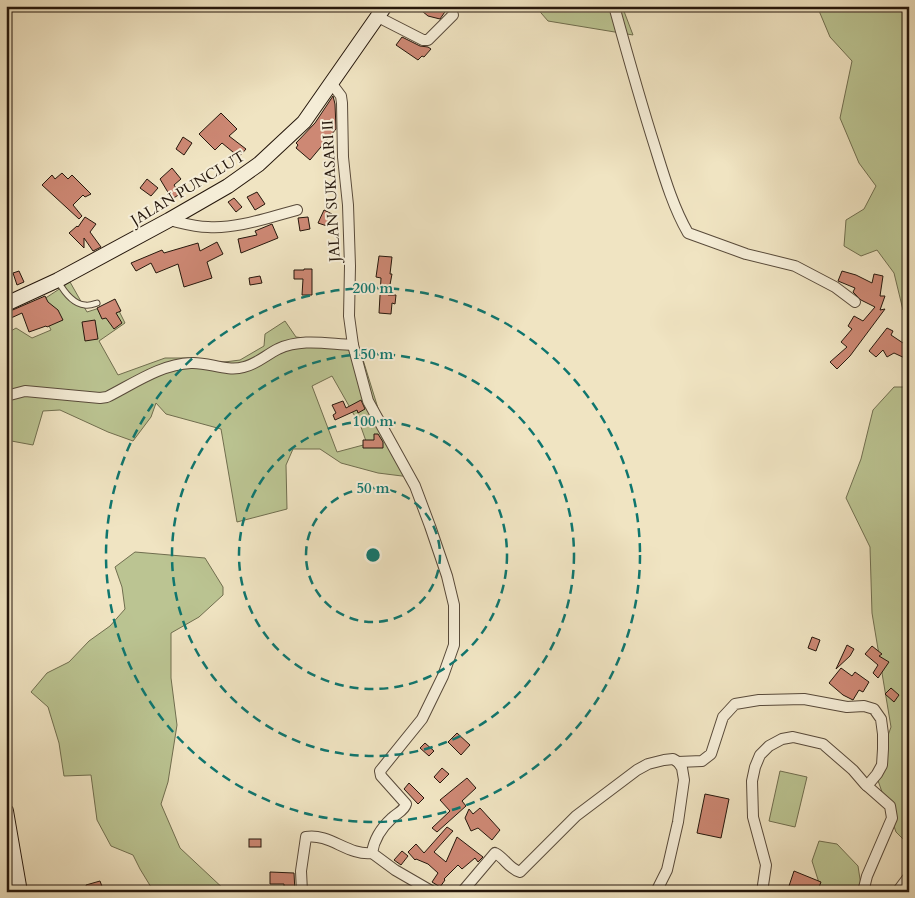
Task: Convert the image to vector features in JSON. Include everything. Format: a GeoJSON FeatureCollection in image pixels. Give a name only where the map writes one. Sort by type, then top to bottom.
{"type":"FeatureCollection","features":[{"type":"Feature","properties":{"kind":"main road","name":"JALAN PUNCLUT"},"geometry":{"type":"LineString","coordinates":[[6,304],[58,280],[169,220],[228,186],[259,164],[304,122],[382,11]]}},
{"type":"Feature","properties":{"kind":"main road"},"geometry":{"type":"LineString","coordinates":[[6,811],[20,892]]}},
{"type":"Feature","properties":{"kind":"street"},"geometry":{"type":"LineString","coordinates":[[614,6],[637,91],[660,162],[672,198],[688,233],[746,254],[796,266],[835,287],[855,302]]}},
{"type":"Feature","properties":{"kind":"street"},"geometry":{"type":"LineString","coordinates":[[382,11],[423,40],[428,40],[453,15]]}},
{"type":"Feature","properties":{"kind":"street","name":"JALAN SUKASARI II"},"geometry":{"type":"LineString","coordinates":[[332,84],[341,96],[342,103],[343,157],[348,205],[349,316],[353,345],[368,401],[414,486],[447,576],[454,604],[454,645],[443,676],[422,719],[380,771],[381,776],[406,804],[378,832],[372,853]]}},
{"type":"Feature","properties":{"kind":"street"},"geometry":{"type":"LineString","coordinates":[[169,220],[210,228],[234,226],[297,210]]}},
{"type":"Feature","properties":{"kind":"street"},"geometry":{"type":"LineString","coordinates":[[6,396],[25,391],[100,398],[107,397],[170,365],[193,363],[221,368],[243,368],[262,360],[278,349],[295,344],[314,342],[353,345]]}},
{"type":"Feature","properties":{"kind":"street"},"geometry":{"type":"LineString","coordinates":[[678,762],[702,760],[711,754],[723,717],[736,704],[759,700],[804,699],[847,707],[864,706],[874,709],[880,719],[884,734],[882,765],[878,774],[867,786]]}},
{"type":"Feature","properties":{"kind":"street"},"geometry":{"type":"LineString","coordinates":[[762,892],[766,865],[754,817],[752,781],[760,755],[769,746],[782,739],[793,737],[823,744],[890,806],[892,818],[867,876],[864,892]]}},
{"type":"Feature","properties":{"kind":"street"},"geometry":{"type":"LineString","coordinates":[[462,892],[495,853],[513,870],[520,872],[576,816],[637,770],[648,764],[673,759],[682,768],[684,780],[678,822],[667,870],[656,892]]}},
{"type":"Feature","properties":{"kind":"street"},"geometry":{"type":"LineString","coordinates":[[302,892],[300,871],[306,837],[312,836],[328,839],[363,854],[372,853],[395,870],[433,892]]}},
{"type":"Feature","properties":{"kind":"street"},"geometry":{"type":"LineString","coordinates":[[897,892],[909,876]]}},
{"type":"Feature","properties":{"kind":"lane"},"geometry":{"type":"LineString","coordinates":[[58,280],[62,289],[78,303],[85,305],[97,303]]}},
{"type":"Feature","properties":{"kind":"green space"},"geometry":{"type":"Polygon","coordinates":[[[535,6],[622,6],[633,35],[548,21],[535,6]]]}},
{"type":"Feature","properties":{"kind":"green space"},"geometry":{"type":"Polygon","coordinates":[[[817,6],[909,6],[909,309],[903,310],[894,273],[877,250],[861,256],[844,246],[846,220],[864,209],[876,186],[859,163],[840,118],[852,61],[830,37],[817,6]]]}},
{"type":"Feature","properties":{"kind":"green space"},"geometry":{"type":"Polygon","coordinates":[[[70,282],[87,312],[115,303],[125,323],[99,341],[118,375],[165,358],[195,358],[217,363],[240,360],[264,346],[265,334],[285,321],[296,337],[345,343],[360,350],[386,434],[410,477],[378,473],[341,463],[320,449],[293,449],[286,465],[287,509],[237,522],[221,429],[166,414],[156,403],[151,417],[133,441],[60,410],[43,411],[33,445],[6,440],[6,334],[16,328],[32,338],[51,330],[38,303],[70,282]],[[332,376],[312,386],[337,452],[367,444],[361,427],[332,376]]]}},
{"type":"Feature","properties":{"kind":"green space"},"geometry":{"type":"Polygon","coordinates":[[[894,387],[909,387],[909,845],[896,832],[875,772],[891,727],[872,613],[870,547],[846,498],[861,459],[873,410],[894,387]]]}},
{"type":"Feature","properties":{"kind":"green space"},"geometry":{"type":"Polygon","coordinates":[[[135,552],[205,558],[223,587],[223,595],[199,617],[171,633],[171,678],[177,725],[168,782],[161,804],[180,848],[227,892],[154,892],[133,855],[111,846],[97,820],[91,775],[64,776],[59,743],[48,707],[31,692],[47,673],[69,662],[89,641],[110,626],[125,609],[122,587],[115,567],[135,552]]]}},
{"type":"Feature","properties":{"kind":"green space"},"geometry":{"type":"Polygon","coordinates":[[[780,771],[807,777],[795,827],[769,821],[780,771]]]}},
{"type":"Feature","properties":{"kind":"green space"},"geometry":{"type":"Polygon","coordinates":[[[819,841],[837,844],[858,866],[862,892],[821,892],[812,861],[819,841]]]}},
{"type":"Feature","properties":{"kind":"building"},"geometry":{"type":"Polygon","coordinates":[[[416,6],[449,6],[440,19],[428,16],[416,6]]]}},
{"type":"Feature","properties":{"kind":"building"},"geometry":{"type":"Polygon","coordinates":[[[402,37],[431,49],[424,57],[422,56],[418,60],[396,45],[402,37]]]}},
{"type":"Feature","properties":{"kind":"building"},"geometry":{"type":"Polygon","coordinates":[[[333,96],[336,129],[310,160],[296,148],[298,145],[296,143],[315,123],[333,96]]]}},
{"type":"Feature","properties":{"kind":"building"},"geometry":{"type":"Polygon","coordinates":[[[221,113],[237,129],[229,136],[246,149],[239,157],[222,143],[215,150],[199,134],[221,113]]]}},
{"type":"Feature","properties":{"kind":"building"},"geometry":{"type":"Polygon","coordinates":[[[183,137],[192,143],[184,155],[176,149],[183,137]]]}},
{"type":"Feature","properties":{"kind":"building"},"geometry":{"type":"Polygon","coordinates":[[[172,168],[181,179],[174,185],[180,194],[172,199],[160,179],[172,168]]]}},
{"type":"Feature","properties":{"kind":"building"},"geometry":{"type":"Polygon","coordinates":[[[62,173],[68,179],[72,175],[91,194],[85,197],[83,195],[73,205],[82,216],[79,219],[42,185],[52,175],[55,179],[62,173]]]}},
{"type":"Feature","properties":{"kind":"building"},"geometry":{"type":"Polygon","coordinates":[[[147,179],[158,188],[151,196],[140,188],[147,179]]]}},
{"type":"Feature","properties":{"kind":"building"},"geometry":{"type":"Polygon","coordinates":[[[257,192],[265,204],[255,210],[247,197],[257,192]]]}},
{"type":"Feature","properties":{"kind":"building"},"geometry":{"type":"Polygon","coordinates":[[[234,198],[242,207],[236,212],[228,202],[234,198]]]}},
{"type":"Feature","properties":{"kind":"building"},"geometry":{"type":"Polygon","coordinates":[[[324,210],[332,214],[327,226],[318,223],[324,210]]]}},
{"type":"Feature","properties":{"kind":"building"},"geometry":{"type":"Polygon","coordinates":[[[85,217],[96,224],[90,232],[101,247],[93,251],[84,238],[84,248],[69,233],[78,227],[85,217]]]}},
{"type":"Feature","properties":{"kind":"building"},"geometry":{"type":"Polygon","coordinates":[[[308,217],[310,229],[300,231],[298,218],[308,217]]]}},
{"type":"Feature","properties":{"kind":"building"},"geometry":{"type":"Polygon","coordinates":[[[272,224],[278,238],[241,253],[238,239],[257,235],[255,231],[272,224]]]}},
{"type":"Feature","properties":{"kind":"building"},"geometry":{"type":"Polygon","coordinates":[[[217,242],[223,254],[207,262],[212,278],[184,287],[178,264],[156,273],[151,263],[136,271],[131,263],[162,250],[164,253],[198,243],[200,251],[217,242]]]}},
{"type":"Feature","properties":{"kind":"building"},"geometry":{"type":"Polygon","coordinates":[[[379,256],[392,257],[390,274],[392,274],[388,295],[396,295],[395,304],[392,303],[391,314],[379,313],[381,278],[376,277],[379,256]]]}},
{"type":"Feature","properties":{"kind":"building"},"geometry":{"type":"Polygon","coordinates":[[[312,269],[312,295],[302,295],[303,279],[294,279],[294,270],[312,269]]]}},
{"type":"Feature","properties":{"kind":"building"},"geometry":{"type":"Polygon","coordinates":[[[19,271],[24,282],[17,285],[13,273],[19,271]]]}},
{"type":"Feature","properties":{"kind":"building"},"geometry":{"type":"Polygon","coordinates":[[[842,271],[872,283],[874,274],[883,276],[880,296],[885,296],[880,310],[885,309],[850,356],[837,369],[830,362],[847,347],[841,342],[852,329],[848,326],[854,316],[863,321],[875,307],[861,300],[853,292],[855,288],[838,281],[842,271]]]}},
{"type":"Feature","properties":{"kind":"building"},"geometry":{"type":"Polygon","coordinates":[[[260,276],[262,283],[250,285],[249,278],[260,276]]]}},
{"type":"Feature","properties":{"kind":"building"},"geometry":{"type":"Polygon","coordinates":[[[45,296],[48,302],[58,310],[63,320],[29,332],[22,313],[11,318],[8,312],[45,296]]]}},
{"type":"Feature","properties":{"kind":"building"},"geometry":{"type":"Polygon","coordinates":[[[115,299],[121,311],[116,313],[122,323],[114,329],[106,318],[102,319],[97,308],[115,299]]]}},
{"type":"Feature","properties":{"kind":"building"},"geometry":{"type":"Polygon","coordinates":[[[95,320],[98,339],[85,341],[82,322],[95,320]]]}},
{"type":"Feature","properties":{"kind":"building"},"geometry":{"type":"Polygon","coordinates":[[[887,328],[893,331],[891,335],[909,347],[909,360],[894,353],[887,357],[883,350],[876,357],[869,351],[887,328]]]}},
{"type":"Feature","properties":{"kind":"building"},"geometry":{"type":"Polygon","coordinates":[[[361,400],[365,409],[358,413],[357,410],[335,420],[333,415],[336,413],[332,405],[343,401],[346,408],[361,400]]]}},
{"type":"Feature","properties":{"kind":"building"},"geometry":{"type":"Polygon","coordinates":[[[374,434],[378,434],[383,442],[383,448],[363,448],[363,440],[374,440],[374,434]]]}},
{"type":"Feature","properties":{"kind":"building"},"geometry":{"type":"Polygon","coordinates":[[[812,637],[820,640],[816,651],[808,648],[812,637]]]}},
{"type":"Feature","properties":{"kind":"building"},"geometry":{"type":"Polygon","coordinates":[[[847,645],[854,649],[850,656],[836,669],[847,645]]]}},
{"type":"Feature","properties":{"kind":"building"},"geometry":{"type":"Polygon","coordinates":[[[872,646],[882,654],[879,656],[889,662],[878,678],[873,673],[878,665],[865,654],[872,646]]]}},
{"type":"Feature","properties":{"kind":"building"},"geometry":{"type":"Polygon","coordinates":[[[841,668],[852,676],[855,672],[869,682],[863,692],[859,690],[853,700],[843,695],[829,683],[841,668]]]}},
{"type":"Feature","properties":{"kind":"building"},"geometry":{"type":"Polygon","coordinates":[[[891,688],[899,695],[894,702],[885,694],[891,688]]]}},
{"type":"Feature","properties":{"kind":"building"},"geometry":{"type":"Polygon","coordinates":[[[457,733],[470,745],[461,755],[448,742],[457,733]]]}},
{"type":"Feature","properties":{"kind":"building"},"geometry":{"type":"Polygon","coordinates":[[[425,743],[434,751],[429,756],[420,748],[425,743]]]}},
{"type":"Feature","properties":{"kind":"building"},"geometry":{"type":"Polygon","coordinates":[[[442,768],[449,774],[440,783],[434,777],[442,768]]]}},
{"type":"Feature","properties":{"kind":"building"},"geometry":{"type":"Polygon","coordinates":[[[467,778],[476,788],[462,801],[466,806],[437,832],[432,828],[450,811],[440,800],[467,778]]]}},
{"type":"Feature","properties":{"kind":"building"},"geometry":{"type":"Polygon","coordinates":[[[409,783],[424,798],[418,804],[404,789],[409,783]]]}},
{"type":"Feature","properties":{"kind":"building"},"geometry":{"type":"Polygon","coordinates":[[[705,794],[729,799],[721,838],[697,833],[705,794]]]}},
{"type":"Feature","properties":{"kind":"building"},"geometry":{"type":"Polygon","coordinates":[[[480,808],[500,830],[492,840],[478,828],[471,831],[465,818],[469,809],[473,814],[480,808]]]}},
{"type":"Feature","properties":{"kind":"building"},"geometry":{"type":"Polygon","coordinates":[[[447,827],[453,831],[434,852],[446,862],[457,837],[483,857],[478,862],[475,858],[462,869],[458,865],[444,879],[440,887],[432,882],[438,873],[428,864],[415,860],[408,852],[416,844],[424,853],[447,827]]]}},
{"type":"Feature","properties":{"kind":"building"},"geometry":{"type":"Polygon","coordinates":[[[249,839],[261,839],[261,847],[249,847],[249,839]]]}},
{"type":"Feature","properties":{"kind":"building"},"geometry":{"type":"Polygon","coordinates":[[[402,851],[408,856],[401,865],[394,860],[402,851]]]}},
{"type":"Feature","properties":{"kind":"building"},"geometry":{"type":"Polygon","coordinates":[[[794,871],[821,882],[817,892],[787,892],[794,871]]]}},
{"type":"Feature","properties":{"kind":"building"},"geometry":{"type":"Polygon","coordinates":[[[270,872],[294,873],[295,892],[284,892],[284,884],[270,884],[270,872]]]}},
{"type":"Feature","properties":{"kind":"building"},"geometry":{"type":"Polygon","coordinates":[[[100,881],[103,889],[87,892],[86,885],[100,881]]]}}]}
